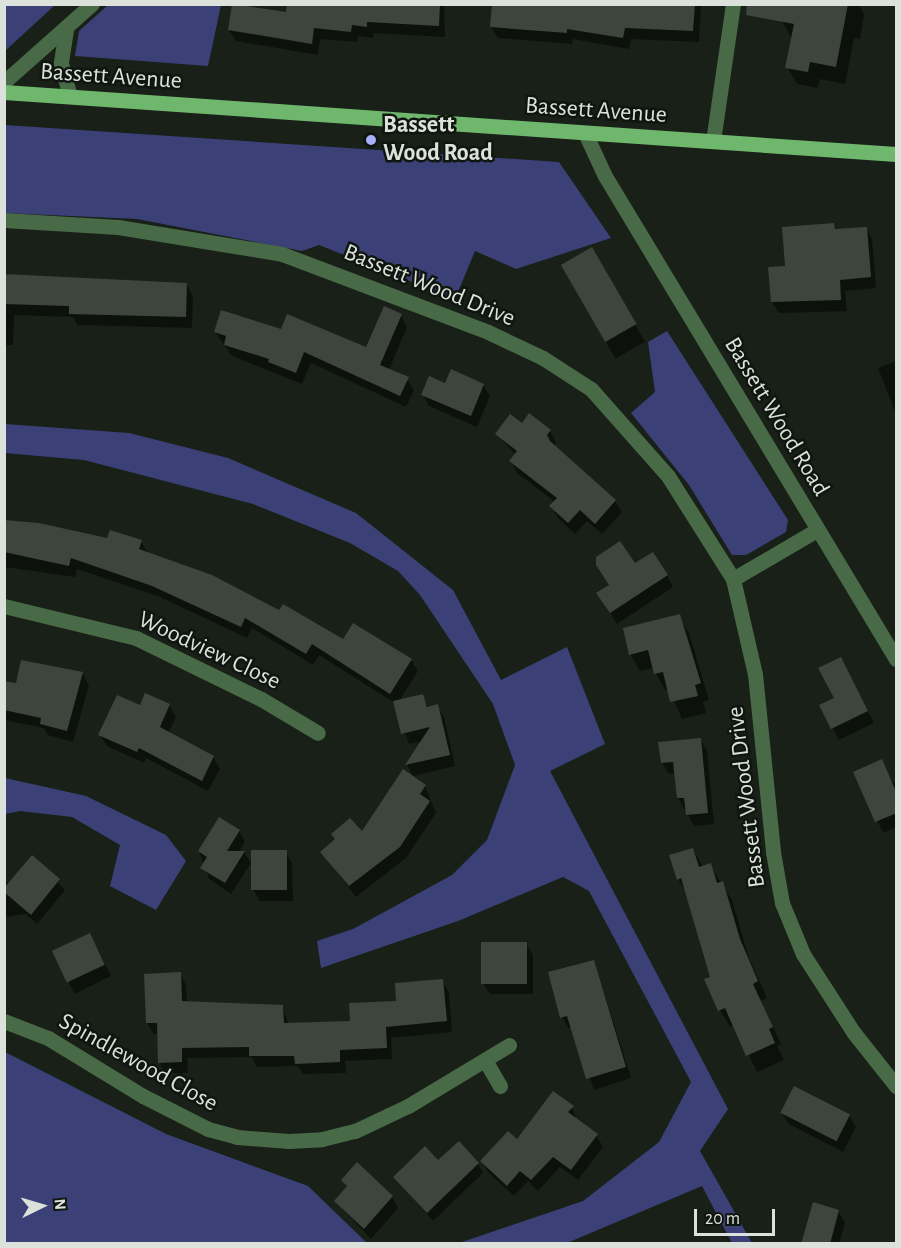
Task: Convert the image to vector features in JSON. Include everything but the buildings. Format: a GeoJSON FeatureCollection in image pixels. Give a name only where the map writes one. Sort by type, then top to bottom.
{"type":"FeatureCollection","features":[{"type":"Feature","properties":{"kind":"main road","name":"Bassett Avenue"},"geometry":{"type":"LineString","coordinates":[[4,92],[897,154]]}},
{"type":"Feature","properties":{"kind":"street"},"geometry":{"type":"LineString","coordinates":[[4,82],[66,30],[92,4]]}},
{"type":"Feature","properties":{"kind":"street"},"geometry":{"type":"LineString","coordinates":[[713,141],[733,4]]}},
{"type":"Feature","properties":{"kind":"street"},"geometry":{"type":"LineString","coordinates":[[66,30],[61,63],[70,96]]}},
{"type":"Feature","properties":{"kind":"street","name":"Bassett Wood Road"},"geometry":{"type":"LineString","coordinates":[[585,133],[605,176],[897,659]]}},
{"type":"Feature","properties":{"kind":"street","name":"Bassett Wood Drive"},"geometry":{"type":"LineString","coordinates":[[4,220],[130,228],[282,254],[488,332],[543,358],[591,389],[630,430],[702,525],[733,579],[755,674],[773,852],[783,903],[803,954],[854,1033],[897,1086]]}},
{"type":"Feature","properties":{"kind":"street"},"geometry":{"type":"LineString","coordinates":[[733,579],[817,530]]}},
{"type":"Feature","properties":{"kind":"street","name":"Woodview Close"},"geometry":{"type":"LineString","coordinates":[[4,606],[136,638],[261,699],[318,733]]}},
{"type":"Feature","properties":{"kind":"street","name":"Spindlewood Close"},"geometry":{"type":"LineString","coordinates":[[4,1021],[48,1038],[186,1118],[237,1137],[289,1141],[322,1139],[355,1131],[408,1106],[510,1045]]}},
{"type":"Feature","properties":{"kind":"street"},"geometry":{"type":"LineString","coordinates":[[485,1060],[500,1086]]}},
{"type":"Feature","properties":{"kind":"shaded area"},"geometry":{"type":"Polygon","coordinates":[[[5,4],[55,4],[55,5],[5,51],[5,4]]]}},
{"type":"Feature","properties":{"kind":"shaded area"},"geometry":{"type":"Polygon","coordinates":[[[108,5],[221,5],[208,66],[75,56],[79,31],[108,5]]]}},
{"type":"Feature","properties":{"kind":"shaded area"},"geometry":{"type":"Polygon","coordinates":[[[5,125],[559,162],[611,238],[516,269],[475,251],[455,299],[319,245],[302,251],[137,219],[5,213],[5,125]]]}},
{"type":"Feature","properties":{"kind":"shaded area"},"geometry":{"type":"Polygon","coordinates":[[[667,331],[788,520],[786,532],[746,555],[732,555],[689,485],[631,413],[655,392],[648,342],[667,331]]]}},
{"type":"Feature","properties":{"kind":"shaded area"},"geometry":{"type":"Polygon","coordinates":[[[5,424],[129,433],[228,458],[356,513],[453,590],[501,680],[567,647],[605,744],[550,771],[728,1109],[700,1151],[752,1243],[732,1243],[702,1186],[567,1243],[459,1243],[583,1201],[659,1142],[691,1082],[589,891],[563,877],[458,921],[321,968],[317,941],[353,929],[452,875],[487,840],[515,765],[493,704],[420,595],[398,571],[350,543],[253,504],[84,460],[5,453],[5,424]]]}},
{"type":"Feature","properties":{"kind":"shaded area"},"geometry":{"type":"Polygon","coordinates":[[[5,778],[86,796],[166,835],[186,861],[156,910],[110,886],[120,845],[72,817],[20,811],[5,814],[5,778]]]}},
{"type":"Feature","properties":{"kind":"shaded area"},"geometry":{"type":"Polygon","coordinates":[[[5,1052],[166,1134],[308,1186],[367,1243],[5,1243],[5,1052]]]}},
{"type":"Feature","properties":{"kind":"place","name":"Bassett Wood Road"},"geometry":{"type":"Point","coordinates":[371,140]}}]}
